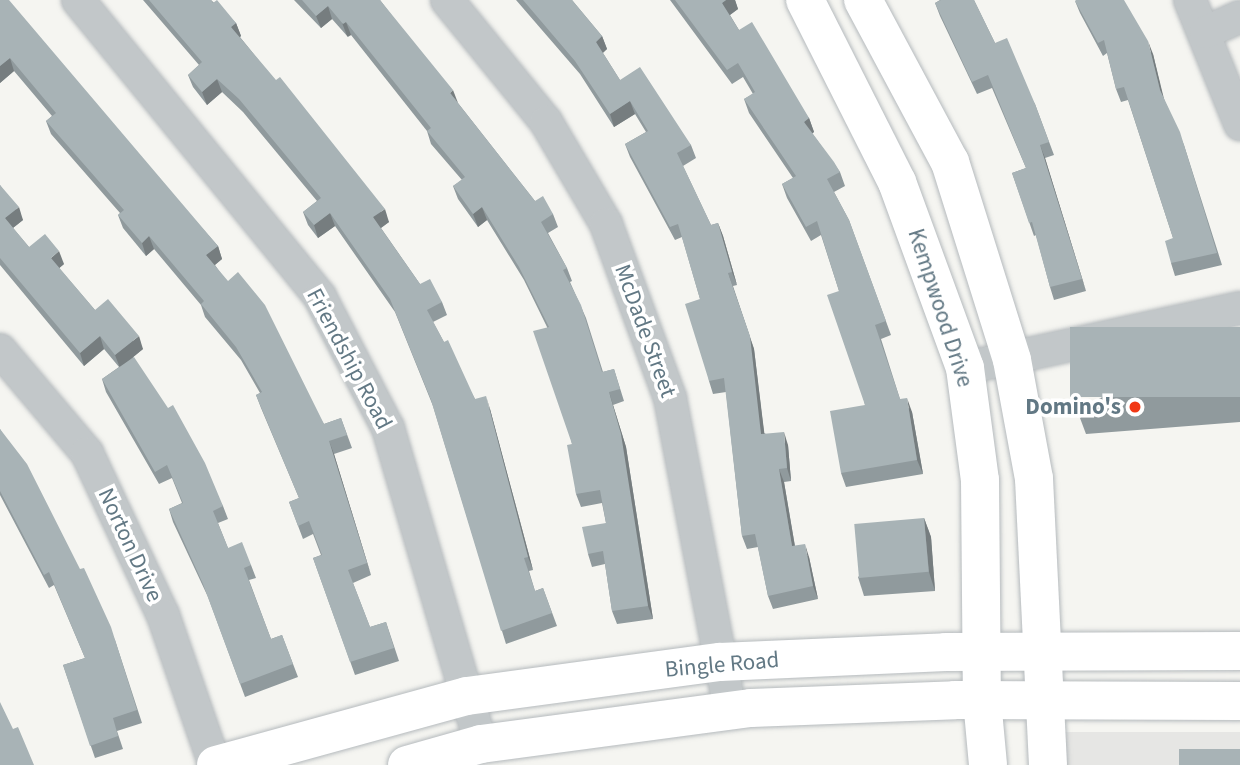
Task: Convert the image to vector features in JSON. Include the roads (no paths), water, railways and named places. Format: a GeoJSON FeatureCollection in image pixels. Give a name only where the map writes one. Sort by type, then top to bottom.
{"type":"FeatureCollection","features":[{"type":"Feature","properties":{"kind":"main road","name":"Kempwood Drive"},"geometry":{"type":"LineString","coordinates":[[805,0],[897,182],[965,368],[981,480],[985,653],[982,700],[988,765]]}},
{"type":"Feature","properties":{"kind":"main road"},"geometry":{"type":"LineString","coordinates":[[863,0],[950,162],[1012,360],[1034,479],[1045,652],[1044,699],[1048,765]]}},
{"type":"Feature","properties":{"kind":"main road"},"geometry":{"type":"LineString","coordinates":[[847,83],[895,59]]}},
{"type":"Feature","properties":{"kind":"main road","name":"Bingle Road"},"geometry":{"type":"LineString","coordinates":[[216,765],[467,696],[720,662],[985,653],[1240,651]]}},
{"type":"Feature","properties":{"kind":"main road","name":"Bingle Road"},"geometry":{"type":"LineString","coordinates":[[407,765],[481,744],[730,711],[982,700],[1240,701]]}},
{"type":"Feature","properties":{"kind":"street","name":"Friendship Road"},"geometry":{"type":"LineString","coordinates":[[78,0],[320,297],[388,428],[481,744]]}},
{"type":"Feature","properties":{"kind":"street","name":"McDade Street"},"geometry":{"type":"LineString","coordinates":[[447,0],[546,122],[606,224],[670,398],[730,711]]}},
{"type":"Feature","properties":{"kind":"street"},"geometry":{"type":"LineString","coordinates":[[1190,0],[1206,32],[1240,124]]}},
{"type":"Feature","properties":{"kind":"street"},"geometry":{"type":"LineString","coordinates":[[1206,32],[1240,18]]}},
{"type":"Feature","properties":{"kind":"street"},"geometry":{"type":"LineString","coordinates":[[965,368],[1012,360],[1240,308]]}},
{"type":"Feature","properties":{"kind":"street","name":"Norton Drive"},"geometry":{"type":"LineString","coordinates":[[0,350],[87,453],[163,615],[216,765]]}},
{"type":"Feature","properties":{"kind":"place","name":"Domino's"},"geometry":{"type":"Point","coordinates":[1135,407]}}]}
